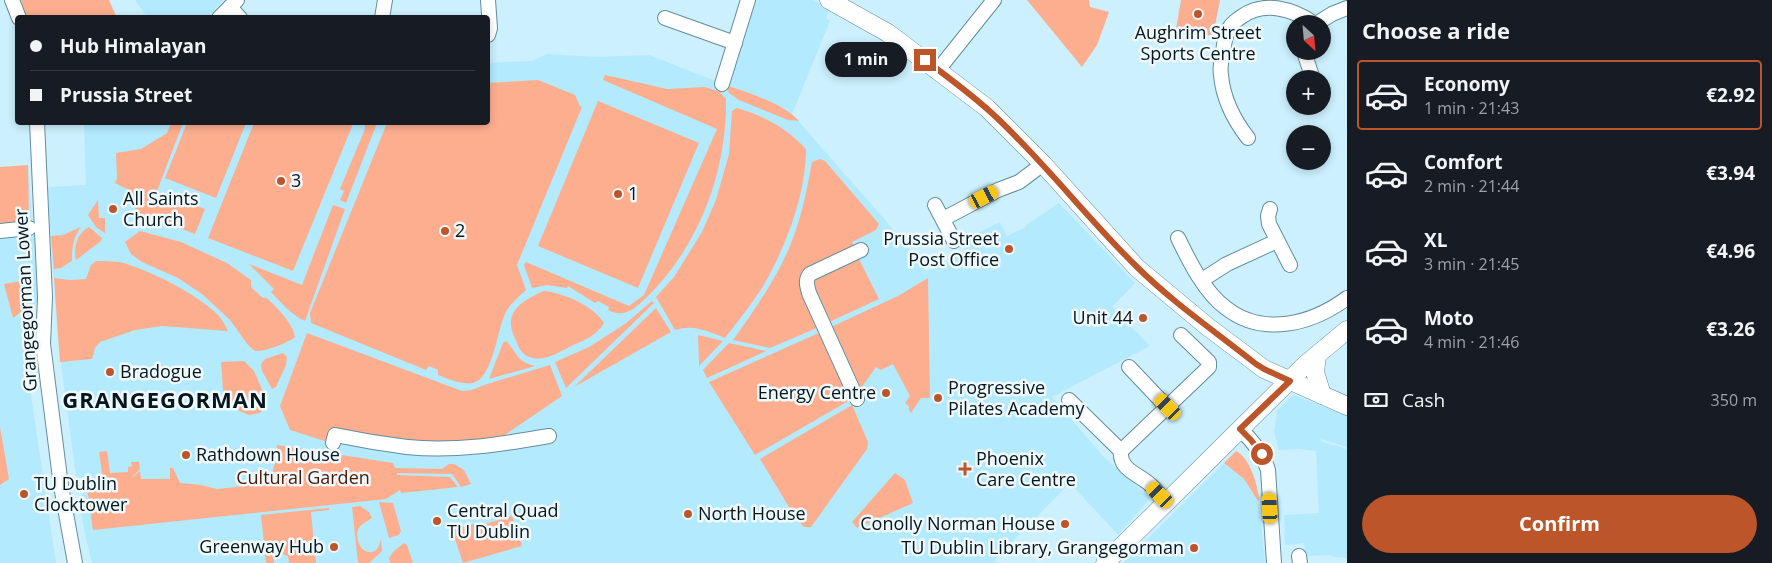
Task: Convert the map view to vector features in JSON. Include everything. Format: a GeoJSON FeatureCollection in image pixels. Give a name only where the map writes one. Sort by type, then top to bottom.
{"type":"FeatureCollection","features":[{"type":"Feature","properties":{"kind":"main road"},"geometry":{"type":"LineString","coordinates":[[829,0],[878,27],[987,108],[1043,164],[1138,268],[1170,296],[1256,364],[1347,406]]}},
{"type":"Feature","properties":{"kind":"main road"},"geometry":{"type":"LineString","coordinates":[[1105,563],[1240,429],[1347,330]]}},
{"type":"Feature","properties":{"kind":"main road"},"geometry":{"type":"LineString","coordinates":[[1318,355],[1315,372],[1322,395]]}},
{"type":"Feature","properties":{"kind":"street"},"geometry":{"type":"LineString","coordinates":[[12,0],[18,15]]}},
{"type":"Feature","properties":{"kind":"street"},"geometry":{"type":"LineString","coordinates":[[382,15],[385,0]]}},
{"type":"Feature","properties":{"kind":"street"},"geometry":{"type":"LineString","coordinates":[[488,0],[489,15]]}},
{"type":"Feature","properties":{"kind":"street"},"geometry":{"type":"LineString","coordinates":[[722,84],[748,0]]}},
{"type":"Feature","properties":{"kind":"street"},"geometry":{"type":"LineString","coordinates":[[938,70],[994,0]]}},
{"type":"Feature","properties":{"kind":"street"},"geometry":{"type":"LineString","coordinates":[[222,15],[234,3],[239,15]]}},
{"type":"Feature","properties":{"kind":"street"},"geometry":{"type":"LineString","coordinates":[[1248,138],[1231,111],[1224,90],[1215,75],[1230,26],[1247,12],[1266,6],[1286,8],[1303,15]]}},
{"type":"Feature","properties":{"kind":"street"},"geometry":{"type":"LineString","coordinates":[[1330,15],[1347,8]]}},
{"type":"Feature","properties":{"kind":"street"},"geometry":{"type":"LineString","coordinates":[[665,18],[735,44]]}},
{"type":"Feature","properties":{"kind":"street","name":"Grangegorman Lower"},"geometry":{"type":"LineString","coordinates":[[37,125],[45,298],[44,344],[61,486],[75,563]]}},
{"type":"Feature","properties":{"kind":"street"},"geometry":{"type":"LineString","coordinates":[[942,219],[998,190],[1019,182],[1043,164]]}},
{"type":"Feature","properties":{"kind":"street"},"geometry":{"type":"LineString","coordinates":[[936,205],[954,241]]}},
{"type":"Feature","properties":{"kind":"street"},"geometry":{"type":"LineString","coordinates":[[1270,209],[1268,216],[1269,224],[1290,265]]}},
{"type":"Feature","properties":{"kind":"street"},"geometry":{"type":"LineString","coordinates":[[0,232],[29,228]]}},
{"type":"Feature","properties":{"kind":"street"},"geometry":{"type":"LineString","coordinates":[[1178,238],[1202,280],[1225,308],[1247,321],[1274,325],[1298,323],[1332,309],[1347,298]]}},
{"type":"Feature","properties":{"kind":"street"},"geometry":{"type":"LineString","coordinates":[[1202,280],[1227,264],[1277,241]]}},
{"type":"Feature","properties":{"kind":"street"},"geometry":{"type":"LineString","coordinates":[[856,399],[806,284],[810,274],[861,250]]}},
{"type":"Feature","properties":{"kind":"street"},"geometry":{"type":"LineString","coordinates":[[1165,503],[1147,482],[1136,476],[1126,467],[1120,458],[1121,451],[1209,367],[1210,364],[1181,335]]}},
{"type":"Feature","properties":{"kind":"street"},"geometry":{"type":"LineString","coordinates":[[1129,367],[1168,407]]}},
{"type":"Feature","properties":{"kind":"street"},"geometry":{"type":"LineString","coordinates":[[1069,400],[1121,451]]}},
{"type":"Feature","properties":{"kind":"street"},"geometry":{"type":"LineString","coordinates":[[1240,429],[1258,449],[1268,470],[1274,563]]}},
{"type":"Feature","properties":{"kind":"street"},"geometry":{"type":"LineString","coordinates":[[333,443],[335,435],[352,441],[396,448],[478,450],[549,436]]}},
{"type":"Feature","properties":{"kind":"shaded area"},"geometry":{"type":"Polygon","coordinates":[[[135,0],[224,0],[209,15],[146,15],[135,0]]]}},
{"type":"Feature","properties":{"kind":"shaded area"},"geometry":{"type":"Polygon","coordinates":[[[750,0],[813,0],[830,8],[826,18],[830,21],[792,114],[886,221],[926,271],[966,252],[961,241],[1000,222],[1007,236],[1026,227],[1026,225],[1059,203],[1135,283],[1112,307],[1150,346],[1052,397],[1104,457],[1150,498],[1118,535],[1070,483],[996,558],[995,563],[92,563],[79,499],[83,493],[82,481],[76,476],[58,342],[47,187],[86,185],[84,125],[490,125],[490,63],[531,61],[547,54],[597,57],[649,55],[741,91],[727,84],[752,14],[746,11],[750,0]]]}},
{"type":"Feature","properties":{"kind":"shaded area"},"geometry":{"type":"Polygon","coordinates":[[[28,165],[38,299],[23,325],[28,375],[56,563],[0,563],[0,171],[27,171],[28,165]]]}},
{"type":"Feature","properties":{"kind":"shaded area"},"geometry":{"type":"Polygon","coordinates":[[[1293,395],[1347,416],[1347,447],[1321,439],[1320,441],[1347,449],[1347,558],[1329,555],[1306,556],[1304,543],[1285,545],[1284,515],[1319,513],[1316,451],[1299,449],[1279,450],[1274,432],[1277,411],[1293,395]]]}},
{"type":"Feature","properties":{"kind":"shaded area"},"geometry":{"type":"Polygon","coordinates":[[[1224,463],[1244,479],[1259,504],[1265,563],[1123,563],[1224,463]]]}},
{"type":"Feature","properties":{"kind":"green space"},"geometry":{"type":"Polygon","coordinates":[[[21,0],[109,0],[116,15],[25,15],[21,0]]]}},
{"type":"Feature","properties":{"kind":"green space"},"geometry":{"type":"Polygon","coordinates":[[[1027,0],[1089,0],[1090,7],[1109,12],[1097,45],[1082,67],[1027,0]]]}},
{"type":"Feature","properties":{"kind":"green space","name":"Aughrim Street Sports Centre"},"geometry":{"type":"Polygon","coordinates":[[[1181,0],[1220,0],[1213,36],[1176,29],[1181,0]]]}},
{"type":"Feature","properties":{"kind":"green space"},"geometry":{"type":"Polygon","coordinates":[[[605,75],[667,89],[705,87],[720,92],[726,99],[725,126],[715,180],[695,231],[665,277],[647,297],[625,313],[608,310],[609,307],[598,301],[595,303],[568,286],[567,288],[547,285],[532,288],[524,265],[526,262],[629,306],[644,295],[717,129],[603,80],[605,75]]]}},
{"type":"Feature","properties":{"kind":"green space","name":"2"},"geometry":{"type":"Polygon","coordinates":[[[538,80],[575,95],[582,107],[517,265],[526,290],[507,310],[486,372],[480,379],[469,383],[451,380],[438,375],[438,370],[429,366],[426,370],[311,323],[310,313],[386,125],[490,125],[490,83],[538,80]]]}},
{"type":"Feature","properties":{"kind":"green space"},"geometry":{"type":"Polygon","coordinates":[[[726,85],[774,104],[792,114],[799,121],[788,120],[739,100],[729,93],[726,85]]]}},
{"type":"Feature","properties":{"kind":"green space","name":"1"},"geometry":{"type":"Polygon","coordinates":[[[598,101],[699,143],[638,288],[538,246],[598,101]]]}},
{"type":"Feature","properties":{"kind":"green space"},"geometry":{"type":"Polygon","coordinates":[[[737,108],[756,115],[783,129],[806,149],[802,185],[793,221],[779,256],[762,288],[725,338],[695,328],[675,330],[656,297],[674,277],[702,232],[716,200],[729,154],[732,111],[737,108]]]}},
{"type":"Feature","properties":{"kind":"green space"},"geometry":{"type":"Polygon","coordinates":[[[170,125],[182,125],[157,191],[205,209],[195,234],[148,216],[138,218],[129,190],[115,183],[117,178],[116,153],[141,149],[167,133],[170,125]]]}},
{"type":"Feature","properties":{"kind":"green space"},"geometry":{"type":"Polygon","coordinates":[[[186,125],[245,125],[216,198],[165,178],[186,125]]]}},
{"type":"Feature","properties":{"kind":"green space","name":"3"},"geometry":{"type":"Polygon","coordinates":[[[253,125],[353,125],[293,271],[208,238],[253,125]]]}},
{"type":"Feature","properties":{"kind":"green space"},"geometry":{"type":"Polygon","coordinates":[[[365,125],[376,125],[346,203],[340,200],[344,191],[340,189],[365,125]]]}},
{"type":"Feature","properties":{"kind":"green space"},"geometry":{"type":"Polygon","coordinates":[[[820,159],[825,161],[879,224],[876,230],[852,242],[854,246],[803,270],[800,288],[819,327],[770,348],[733,340],[750,317],[780,267],[796,231],[812,162],[820,159]]]}},
{"type":"Feature","properties":{"kind":"green space"},"geometry":{"type":"Polygon","coordinates":[[[28,165],[29,223],[0,227],[0,167],[28,165]]]}},
{"type":"Feature","properties":{"kind":"green space"},"geometry":{"type":"Polygon","coordinates":[[[98,200],[99,218],[105,218],[105,233],[96,227],[88,215],[98,200]]]}},
{"type":"Feature","properties":{"kind":"green space"},"geometry":{"type":"Polygon","coordinates":[[[333,205],[345,209],[305,321],[295,315],[271,292],[274,289],[249,264],[302,285],[333,205]]]}},
{"type":"Feature","properties":{"kind":"green space"},"geometry":{"type":"Polygon","coordinates":[[[81,227],[76,235],[72,261],[61,268],[54,269],[51,236],[63,235],[81,227]]]}},
{"type":"Feature","properties":{"kind":"green space"},"geometry":{"type":"Polygon","coordinates":[[[89,227],[102,238],[101,241],[76,260],[77,241],[81,233],[89,227]]]}},
{"type":"Feature","properties":{"kind":"green space"},"geometry":{"type":"Polygon","coordinates":[[[140,231],[181,242],[227,263],[251,280],[251,287],[263,298],[267,298],[280,311],[291,326],[295,337],[276,347],[255,351],[248,345],[230,320],[202,294],[178,278],[142,262],[131,254],[125,242],[140,231]]]}},
{"type":"Feature","properties":{"kind":"green space"},"geometry":{"type":"Polygon","coordinates":[[[859,259],[879,299],[827,323],[816,298],[815,280],[859,259]]]}},
{"type":"Feature","properties":{"kind":"green space"},"geometry":{"type":"Polygon","coordinates":[[[96,261],[130,265],[172,283],[209,307],[221,318],[228,331],[162,326],[135,330],[100,342],[95,348],[92,359],[60,362],[54,278],[86,279],[91,265],[96,261]]]}},
{"type":"Feature","properties":{"kind":"green space"},"geometry":{"type":"Polygon","coordinates":[[[928,278],[930,398],[921,398],[911,413],[909,406],[905,403],[910,396],[893,364],[881,370],[876,367],[859,391],[829,328],[898,296],[928,278]]]}},
{"type":"Feature","properties":{"kind":"green space"},"geometry":{"type":"Polygon","coordinates":[[[27,280],[27,302],[23,310],[13,318],[4,284],[27,280]]]}},
{"type":"Feature","properties":{"kind":"green space"},"geometry":{"type":"Polygon","coordinates":[[[544,291],[560,294],[578,301],[593,311],[604,323],[590,337],[553,355],[538,359],[527,356],[518,346],[511,320],[512,315],[519,306],[529,298],[544,291]]]}},
{"type":"Feature","properties":{"kind":"green space"},"geometry":{"type":"Polygon","coordinates":[[[652,301],[654,303],[566,388],[555,362],[589,347],[625,324],[652,301]]]}},
{"type":"Feature","properties":{"kind":"green space"},"geometry":{"type":"Polygon","coordinates":[[[656,308],[671,332],[574,387],[656,308]]]}},
{"type":"Feature","properties":{"kind":"green space"},"geometry":{"type":"Polygon","coordinates":[[[821,332],[850,400],[755,455],[709,382],[821,332]]]}},
{"type":"Feature","properties":{"kind":"green space"},"geometry":{"type":"Polygon","coordinates":[[[307,333],[462,391],[472,390],[550,365],[562,396],[496,441],[455,444],[328,442],[290,430],[280,406],[307,333]]]}},
{"type":"Feature","properties":{"kind":"green space"},"geometry":{"type":"Polygon","coordinates":[[[698,335],[723,341],[699,366],[699,362],[698,335]]]}},
{"type":"Feature","properties":{"kind":"green space"},"geometry":{"type":"Polygon","coordinates":[[[506,341],[520,359],[535,366],[489,379],[503,343],[506,341]]]}},
{"type":"Feature","properties":{"kind":"green space"},"geometry":{"type":"Polygon","coordinates":[[[729,343],[766,351],[707,378],[703,370],[729,343]]]}},
{"type":"Feature","properties":{"kind":"green space"},"geometry":{"type":"Polygon","coordinates":[[[283,353],[287,357],[286,365],[276,387],[272,389],[262,371],[261,364],[265,359],[283,353]]]}},
{"type":"Feature","properties":{"kind":"green space"},"geometry":{"type":"Polygon","coordinates":[[[244,361],[254,371],[267,401],[267,405],[260,413],[249,415],[224,404],[221,362],[244,361]]]}},
{"type":"Feature","properties":{"kind":"green space"},"geometry":{"type":"Polygon","coordinates":[[[852,405],[868,442],[867,449],[811,527],[804,527],[795,517],[760,459],[852,405]]]}},
{"type":"Feature","properties":{"kind":"green space"},"geometry":{"type":"Polygon","coordinates":[[[0,427],[9,479],[0,485],[0,427]]]}},
{"type":"Feature","properties":{"kind":"green space","name":"Cultural Garden"},"geometry":{"type":"Polygon","coordinates":[[[277,445],[393,463],[395,468],[442,469],[449,464],[454,464],[464,470],[471,484],[461,487],[452,474],[397,473],[397,475],[450,477],[458,487],[401,493],[400,490],[386,499],[93,530],[86,480],[103,479],[99,452],[107,451],[110,473],[128,472],[128,467],[132,466],[131,462],[139,462],[140,469],[130,479],[140,471],[141,479],[170,479],[170,468],[173,468],[180,483],[217,489],[245,486],[247,483],[266,478],[272,473],[276,460],[277,445]]]}},
{"type":"Feature","properties":{"kind":"green space"},"geometry":{"type":"Polygon","coordinates":[[[1236,451],[1241,454],[1252,472],[1257,487],[1258,501],[1244,479],[1224,463],[1236,451]]]}},
{"type":"Feature","properties":{"kind":"green space"},"geometry":{"type":"Polygon","coordinates":[[[895,473],[905,480],[913,503],[857,528],[852,522],[895,473]]]}},
{"type":"Feature","properties":{"kind":"green space"},"geometry":{"type":"Polygon","coordinates":[[[379,502],[393,503],[401,531],[399,535],[389,538],[379,502]]]}},
{"type":"Feature","properties":{"kind":"green space"},"geometry":{"type":"Polygon","coordinates":[[[360,506],[369,512],[372,518],[363,523],[357,532],[360,546],[363,550],[371,552],[377,549],[381,539],[382,551],[369,563],[358,563],[352,507],[360,506]]]}},
{"type":"Feature","properties":{"kind":"green space"},"geometry":{"type":"Polygon","coordinates":[[[329,508],[329,510],[311,512],[316,563],[289,563],[288,556],[273,551],[274,563],[266,563],[261,515],[329,508]]]}},
{"type":"Feature","properties":{"kind":"green space"},"geometry":{"type":"Polygon","coordinates":[[[512,516],[522,546],[463,563],[452,530],[481,522],[482,525],[512,516]]]}},
{"type":"Feature","properties":{"kind":"green space"},"geometry":{"type":"Polygon","coordinates":[[[404,543],[407,545],[413,563],[390,563],[389,558],[393,552],[404,543]]]}},
{"type":"Feature","properties":{"kind":"place","name":"Aughrim Street Sports Centre"},"geometry":{"type":"Point","coordinates":[1198,14]}},
{"type":"Feature","properties":{"kind":"place","name":"3"},"geometry":{"type":"Point","coordinates":[281,181]}},
{"type":"Feature","properties":{"kind":"place","name":"1"},"geometry":{"type":"Point","coordinates":[618,194]}},
{"type":"Feature","properties":{"kind":"place","name":"All Saints Church"},"geometry":{"type":"Point","coordinates":[113,209]}},
{"type":"Feature","properties":{"kind":"place","name":"2"},"geometry":{"type":"Point","coordinates":[445,231]}},
{"type":"Feature","properties":{"kind":"place","name":"Prussia Street Post Office"},"geometry":{"type":"Point","coordinates":[1009,249]}},
{"type":"Feature","properties":{"kind":"place","name":"Unit 44"},"geometry":{"type":"Point","coordinates":[1143,318]}},
{"type":"Feature","properties":{"kind":"place","name":"Bradogue"},"geometry":{"type":"Point","coordinates":[110,372]}},
{"type":"Feature","properties":{"kind":"place","name":"Energy Centre"},"geometry":{"type":"Point","coordinates":[886,393]}},
{"type":"Feature","properties":{"kind":"place","name":"Progressive Pilates Academy"},"geometry":{"type":"Point","coordinates":[938,398]}},
{"type":"Feature","properties":{"kind":"place","name":"Rathdown House"},"geometry":{"type":"Point","coordinates":[186,455]}},
{"type":"Feature","properties":{"kind":"place","name":"Phoenix Care Centre"},"geometry":{"type":"Point","coordinates":[965,469]}},
{"type":"Feature","properties":{"kind":"place","name":"TU Dublin Clocktower"},"geometry":{"type":"Point","coordinates":[24,494]}},
{"type":"Feature","properties":{"kind":"place","name":"North House"},"geometry":{"type":"Point","coordinates":[688,514]}},
{"type":"Feature","properties":{"kind":"place","name":"Central Quad TU Dublin"},"geometry":{"type":"Point","coordinates":[437,521]}},
{"type":"Feature","properties":{"kind":"place","name":"Conolly Norman House"},"geometry":{"type":"Point","coordinates":[1065,524]}},
{"type":"Feature","properties":{"kind":"place","name":"Greenway Hub"},"geometry":{"type":"Point","coordinates":[334,547]}},
{"type":"Feature","properties":{"kind":"place","name":"TU Dublin Library, Grangegorman"},"geometry":{"type":"Point","coordinates":[1194,548]}},
{"type":"Feature","properties":{"kind":"district","name":"GRANGEGORMAN"},"geometry":{"type":"Point","coordinates":[165,400]}},
{"type":"Feature","properties":{"kind":"route"},"geometry":{"type":"LineString","coordinates":[[925,60],[998,118],[1043,164],[1138,268],[1170,296],[1256,364],[1290,381],[1240,429],[1262,454]]}}]}
